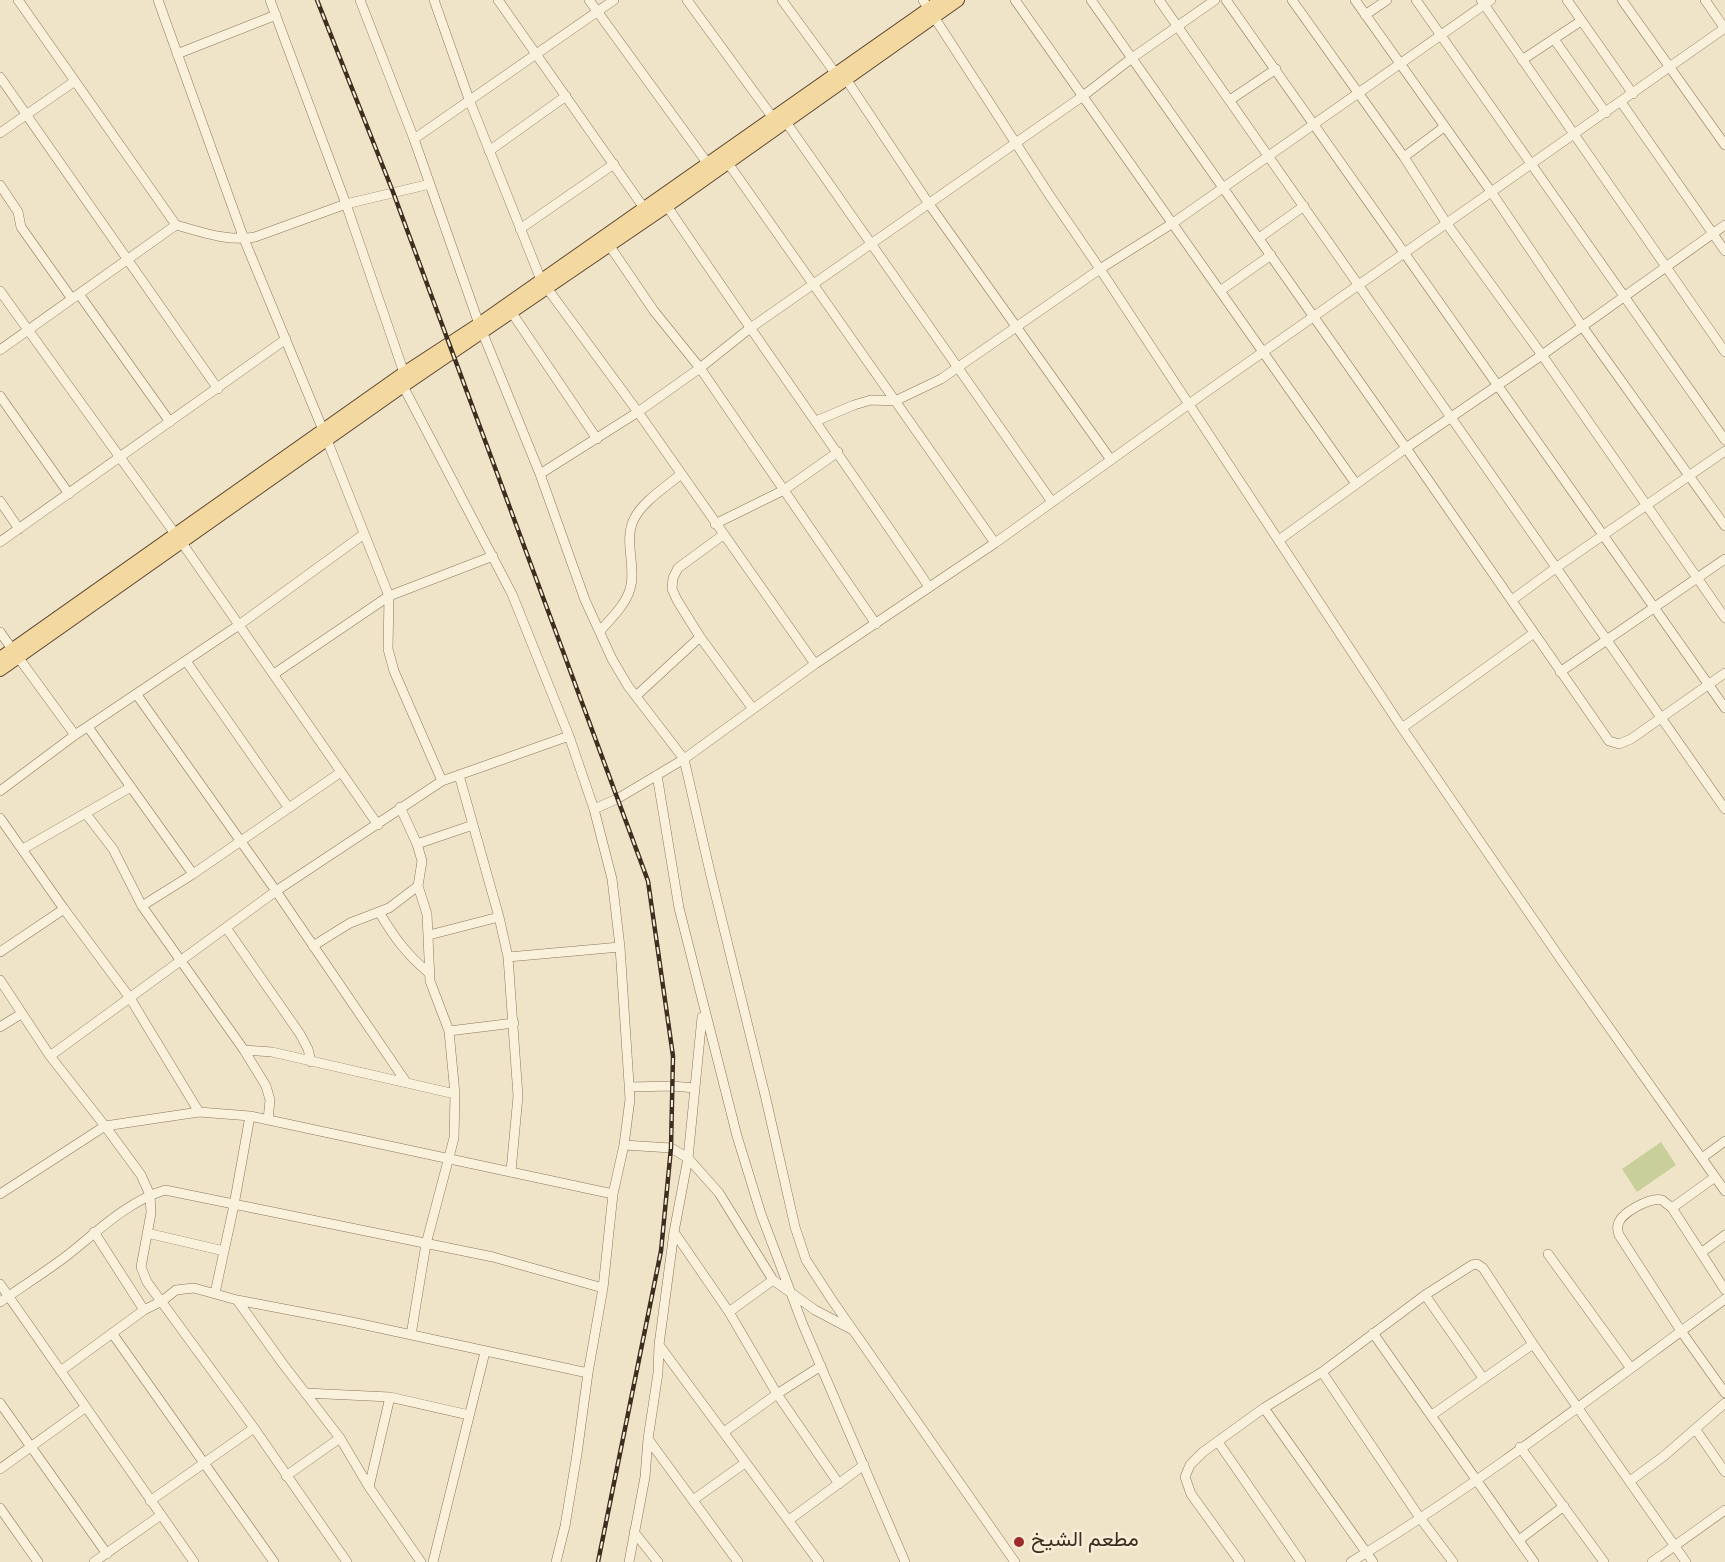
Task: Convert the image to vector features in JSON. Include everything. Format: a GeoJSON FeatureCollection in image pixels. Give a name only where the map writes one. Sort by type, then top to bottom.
{"type":"FeatureCollection","features":[{"type":"Feature","properties":{"kind":"main road"},"geometry":{"type":"LineString","coordinates":[[325,435],[403,386],[481,328],[544,285],[609,245],[728,163],[786,122],[841,76],[941,0]]}},
{"type":"Feature","properties":{"kind":"main road"},"geometry":{"type":"LineString","coordinates":[[929,8],[958,0]]}},
{"type":"Feature","properties":{"kind":"main road"},"geometry":{"type":"LineString","coordinates":[[0,670],[15,653],[325,435],[404,373],[481,328],[512,313],[544,285],[644,208],[773,118],[841,76]]}},
{"type":"Feature","properties":{"kind":"main road"},"geometry":{"type":"LineString","coordinates":[[0,658],[15,653]]}},
{"type":"Feature","properties":{"kind":"street"},"geometry":{"type":"LineString","coordinates":[[158,0],[244,239],[389,596],[388,648],[394,671],[442,781]]}},
{"type":"Feature","properties":{"kind":"street"},"geometry":{"type":"LineString","coordinates":[[270,0],[346,204],[404,373]]}},
{"type":"Feature","properties":{"kind":"street"},"geometry":{"type":"LineString","coordinates":[[360,0],[414,139],[481,328],[540,474],[578,582],[612,659],[636,696],[684,759],[795,1227],[806,1260],[1015,1562]]}},
{"type":"Feature","properties":{"kind":"street"},"geometry":{"type":"LineString","coordinates":[[434,0],[470,102],[544,285],[638,412],[815,664]]}},
{"type":"Feature","properties":{"kind":"street"},"geometry":{"type":"LineString","coordinates":[[498,0],[644,208]]}},
{"type":"Feature","properties":{"kind":"street"},"geometry":{"type":"LineString","coordinates":[[589,0],[708,164]]}},
{"type":"Feature","properties":{"kind":"street"},"geometry":{"type":"LineString","coordinates":[[414,139],[614,0]]}},
{"type":"Feature","properties":{"kind":"street"},"geometry":{"type":"LineString","coordinates":[[687,0],[773,118]]}},
{"type":"Feature","properties":{"kind":"street"},"geometry":{"type":"LineString","coordinates":[[782,0],[841,76],[1111,460]]}},
{"type":"Feature","properties":{"kind":"street"},"geometry":{"type":"LineString","coordinates":[[1015,0],[1356,484]]}},
{"type":"Feature","properties":{"kind":"street"},"geometry":{"type":"LineString","coordinates":[[1091,0],[1609,741],[1619,744],[1631,739],[1725,673]]}},
{"type":"Feature","properties":{"kind":"street"},"geometry":{"type":"LineString","coordinates":[[1160,0],[1725,809]]}},
{"type":"Feature","properties":{"kind":"street"},"geometry":{"type":"LineString","coordinates":[[540,474],[638,412],[700,368],[749,329],[1083,96],[1132,58],[1215,0]]}},
{"type":"Feature","properties":{"kind":"street"},"geometry":{"type":"LineString","coordinates":[[1226,0],[1725,708]]}},
{"type":"Feature","properties":{"kind":"street"},"geometry":{"type":"LineString","coordinates":[[1292,0],[1725,618]]}},
{"type":"Feature","properties":{"kind":"street"},"geometry":{"type":"LineString","coordinates":[[1355,0],[1582,326],[1725,526]]}},
{"type":"Feature","properties":{"kind":"street"},"geometry":{"type":"LineString","coordinates":[[1365,15],[1387,0]]}},
{"type":"Feature","properties":{"kind":"street"},"geometry":{"type":"LineString","coordinates":[[1416,0],[1725,440]]}},
{"type":"Feature","properties":{"kind":"street"},"geometry":{"type":"LineString","coordinates":[[1566,0],[1633,94]]}},
{"type":"Feature","properties":{"kind":"street"},"geometry":{"type":"LineString","coordinates":[[1622,0],[1725,145]]}},
{"type":"Feature","properties":{"kind":"street"},"geometry":{"type":"LineString","coordinates":[[594,809],[617,799],[684,759],[815,664],[995,543],[1189,404],[1725,29],[1705,0]]}},
{"type":"Feature","properties":{"kind":"street"},"geometry":{"type":"LineString","coordinates":[[24,2],[75,81],[176,225],[233,239],[244,239],[346,204],[430,184]]}},
{"type":"Feature","properties":{"kind":"street"},"geometry":{"type":"LineString","coordinates":[[816,421],[862,402],[895,401],[929,386],[958,368],[1017,325],[1173,223],[1315,125],[1485,2],[1573,135],[1725,352]]}},
{"type":"Feature","properties":{"kind":"street"},"geometry":{"type":"LineString","coordinates":[[929,8],[1402,728],[1562,961],[1725,1191]]}},
{"type":"Feature","properties":{"kind":"street"},"geometry":{"type":"LineString","coordinates":[[177,54],[276,15]]}},
{"type":"Feature","properties":{"kind":"street"},"geometry":{"type":"LineString","coordinates":[[1522,60],[1581,21]]}},
{"type":"Feature","properties":{"kind":"street"},"geometry":{"type":"LineString","coordinates":[[1554,39],[1606,113]]}},
{"type":"Feature","properties":{"kind":"street"},"geometry":{"type":"LineString","coordinates":[[1230,100],[1276,69]]}},
{"type":"Feature","properties":{"kind":"street"},"geometry":{"type":"LineString","coordinates":[[0,77],[218,389]]}},
{"type":"Feature","properties":{"kind":"street"},"geometry":{"type":"LineString","coordinates":[[0,133],[75,81]]}},
{"type":"Feature","properties":{"kind":"street"},"geometry":{"type":"LineString","coordinates":[[489,151],[566,96]]}},
{"type":"Feature","properties":{"kind":"street"},"geometry":{"type":"LineString","coordinates":[[1621,102],[1725,251]]}},
{"type":"Feature","properties":{"kind":"street"},"geometry":{"type":"LineString","coordinates":[[786,122],[1052,502]]}},
{"type":"Feature","properties":{"kind":"street"},"geometry":{"type":"LineString","coordinates":[[1404,157],[1444,127]]}},
{"type":"Feature","properties":{"kind":"street"},"geometry":{"type":"LineString","coordinates":[[728,163],[995,543]]}},
{"type":"Feature","properties":{"kind":"street"},"geometry":{"type":"LineString","coordinates":[[520,229],[614,164]]}},
{"type":"Feature","properties":{"kind":"street"},"geometry":{"type":"LineString","coordinates":[[0,185],[18,212],[21,226],[170,422]]}},
{"type":"Feature","properties":{"kind":"street"},"geometry":{"type":"LineString","coordinates":[[667,206],[749,329],[838,452],[929,587]]}},
{"type":"Feature","properties":{"kind":"street"},"geometry":{"type":"LineString","coordinates":[[1258,238],[1305,206]]}},
{"type":"Feature","properties":{"kind":"street"},"geometry":{"type":"LineString","coordinates":[[0,350],[176,225]]}},
{"type":"Feature","properties":{"kind":"street"},"geometry":{"type":"LineString","coordinates":[[1279,540],[1406,448],[1498,386],[1725,225]]}},
{"type":"Feature","properties":{"kind":"street"},"geometry":{"type":"LineString","coordinates":[[609,245],[654,311],[700,368],[876,624]]}},
{"type":"Feature","properties":{"kind":"street"},"geometry":{"type":"LineString","coordinates":[[1220,291],[1271,255]]}},
{"type":"Feature","properties":{"kind":"street"},"geometry":{"type":"LineString","coordinates":[[0,291],[179,539],[378,825]]}},
{"type":"Feature","properties":{"kind":"street"},"geometry":{"type":"LineString","coordinates":[[512,313],[597,438]]}},
{"type":"Feature","properties":{"kind":"street"},"geometry":{"type":"LineString","coordinates":[[0,542],[286,339]]}},
{"type":"Feature","properties":{"kind":"street"},"geometry":{"type":"LineString","coordinates":[[403,386],[512,594],[569,736],[594,809],[612,879],[621,947],[630,1099],[577,1454],[565,1526],[556,1562]]}},
{"type":"Feature","properties":{"kind":"street"},"geometry":{"type":"LineString","coordinates":[[0,396],[69,494]]}},
{"type":"Feature","properties":{"kind":"street"},"geometry":{"type":"LineString","coordinates":[[1512,600],[1725,451]]}},
{"type":"Feature","properties":{"kind":"street"},"geometry":{"type":"LineString","coordinates":[[715,524],[784,490],[838,452]]}},
{"type":"Feature","properties":{"kind":"street"},"geometry":{"type":"LineString","coordinates":[[600,631],[624,604],[631,588],[629,544],[633,520],[649,502],[681,474]]}},
{"type":"Feature","properties":{"kind":"street"},"geometry":{"type":"LineString","coordinates":[[0,501],[19,529]]}},
{"type":"Feature","properties":{"kind":"street"},"geometry":{"type":"LineString","coordinates":[[0,791],[75,735],[239,625],[364,534]]}},
{"type":"Feature","properties":{"kind":"street"},"geometry":{"type":"LineString","coordinates":[[723,535],[682,563],[673,578],[674,595],[700,637],[753,709]]}},
{"type":"Feature","properties":{"kind":"street"},"geometry":{"type":"LineString","coordinates":[[274,674],[389,596],[493,556]]}},
{"type":"Feature","properties":{"kind":"street"},"geometry":{"type":"LineString","coordinates":[[1560,672],[1725,560]]}},
{"type":"Feature","properties":{"kind":"street"},"geometry":{"type":"LineString","coordinates":[[0,632],[75,735]]}},
{"type":"Feature","properties":{"kind":"street"},"geometry":{"type":"LineString","coordinates":[[1402,728],[1534,633]]}},
{"type":"Feature","properties":{"kind":"street"},"geometry":{"type":"LineString","coordinates":[[636,696],[700,637]]}},
{"type":"Feature","properties":{"kind":"street"},"geometry":{"type":"LineString","coordinates":[[186,661],[288,807]]}},
{"type":"Feature","properties":{"kind":"street"},"geometry":{"type":"LineString","coordinates":[[137,695],[276,891],[406,1082]]}},
{"type":"Feature","properties":{"kind":"street"},"geometry":{"type":"LineString","coordinates":[[88,728],[193,874]]}},
{"type":"Feature","properties":{"kind":"street"},"geometry":{"type":"LineString","coordinates":[[50,1056],[276,891],[442,781],[569,736]]}},
{"type":"Feature","properties":{"kind":"street"},"geometry":{"type":"LineString","coordinates":[[142,906],[193,874],[341,772]]}},
{"type":"Feature","properties":{"kind":"street"},"geometry":{"type":"LineString","coordinates":[[459,775],[500,917],[508,957],[518,1096],[511,1171]]}},
{"type":"Feature","properties":{"kind":"street"},"geometry":{"type":"LineString","coordinates":[[657,775],[679,908],[736,1136],[761,1214],[790,1290],[905,1562]]}},
{"type":"Feature","properties":{"kind":"street"},"geometry":{"type":"LineString","coordinates":[[23,849],[131,788]]}},
{"type":"Feature","properties":{"kind":"street"},"geometry":{"type":"LineString","coordinates":[[400,807],[417,844],[422,868],[418,886],[427,914],[429,973],[437,1002],[449,1031],[455,1094],[454,1138],[426,1244],[411,1335]]}},
{"type":"Feature","properties":{"kind":"street"},"geometry":{"type":"LineString","coordinates":[[86,813],[114,849],[142,906],[244,1050],[269,1092],[268,1120]]}},
{"type":"Feature","properties":{"kind":"street"},"geometry":{"type":"LineString","coordinates":[[0,818],[130,998],[200,1112]]}},
{"type":"Feature","properties":{"kind":"street"},"geometry":{"type":"LineString","coordinates":[[417,844],[473,825]]}},
{"type":"Feature","properties":{"kind":"street"},"geometry":{"type":"LineString","coordinates":[[314,946],[350,922],[389,908],[418,886]]}},
{"type":"Feature","properties":{"kind":"street"},"geometry":{"type":"LineString","coordinates":[[0,952],[64,909]]}},
{"type":"Feature","properties":{"kind":"street"},"geometry":{"type":"LineString","coordinates":[[379,912],[409,956],[429,973]]}},
{"type":"Feature","properties":{"kind":"street"},"geometry":{"type":"LineString","coordinates":[[429,935],[500,917]]}},
{"type":"Feature","properties":{"kind":"street"},"geometry":{"type":"LineString","coordinates":[[227,929],[300,1034],[308,1049],[311,1062]]}},
{"type":"Feature","properties":{"kind":"street"},"geometry":{"type":"LineString","coordinates":[[508,957],[621,947]]}},
{"type":"Feature","properties":{"kind":"street"},"geometry":{"type":"LineString","coordinates":[[0,980],[50,1056],[141,1175],[150,1195],[151,1213],[141,1267],[142,1273],[347,1562]]}},
{"type":"Feature","properties":{"kind":"street"},"geometry":{"type":"LineString","coordinates":[[629,1562],[645,1477],[674,1232],[688,1158],[703,1009]]}},
{"type":"Feature","properties":{"kind":"street"},"geometry":{"type":"LineString","coordinates":[[0,1027],[21,1014]]}},
{"type":"Feature","properties":{"kind":"street"},"geometry":{"type":"LineString","coordinates":[[449,1031],[514,1023]]}},
{"type":"Feature","properties":{"kind":"street"},"geometry":{"type":"LineString","coordinates":[[244,1050],[272,1052],[455,1094]]}},
{"type":"Feature","properties":{"kind":"street"},"geometry":{"type":"LineString","coordinates":[[629,1087],[695,1088]]}},
{"type":"Feature","properties":{"kind":"street"},"geometry":{"type":"LineString","coordinates":[[0,1194],[105,1126],[200,1112],[250,1116],[614,1194]]}},
{"type":"Feature","properties":{"kind":"street"},"geometry":{"type":"LineString","coordinates":[[215,1293],[250,1116]]}},
{"type":"Feature","properties":{"kind":"street"},"geometry":{"type":"LineString","coordinates":[[1702,1158],[1725,1142]]}},
{"type":"Feature","properties":{"kind":"street"},"geometry":{"type":"LineString","coordinates":[[624,1144],[671,1148],[688,1158],[719,1193],[773,1280],[815,1310],[853,1330]]}},
{"type":"Feature","properties":{"kind":"street"},"geometry":{"type":"LineString","coordinates":[[1672,1208],[1715,1177]]}},
{"type":"Feature","properties":{"kind":"street"},"geometry":{"type":"LineString","coordinates":[[4,1299],[69,1253],[94,1232],[150,1195],[165,1190],[493,1257],[603,1288]]}},
{"type":"Feature","properties":{"kind":"street"},"geometry":{"type":"LineString","coordinates":[[1725,1290],[1672,1208],[1662,1200],[1650,1200],[1627,1213],[1618,1224],[1619,1235],[1636,1263],[1725,1393]]}},
{"type":"Feature","properties":{"kind":"street"},"geometry":{"type":"LineString","coordinates":[[94,1232],[144,1310]]}},
{"type":"Feature","properties":{"kind":"street"},"geometry":{"type":"LineString","coordinates":[[674,1232],[729,1312],[777,1394],[838,1484]]}},
{"type":"Feature","properties":{"kind":"street"},"geometry":{"type":"LineString","coordinates":[[147,1233],[224,1251]]}},
{"type":"Feature","properties":{"kind":"street"},"geometry":{"type":"LineString","coordinates":[[1701,1253],[1725,1236]]}},
{"type":"Feature","properties":{"kind":"street"},"geometry":{"type":"LineString","coordinates":[[1548,1254],[1630,1367]]}},
{"type":"Feature","properties":{"kind":"street"},"geometry":{"type":"LineString","coordinates":[[1240,1562],[1191,1494],[1185,1477],[1190,1465],[1264,1408],[1322,1372],[1425,1295],[1472,1265],[1478,1265],[1496,1288],[1686,1562]]}},
{"type":"Feature","properties":{"kind":"street"},"geometry":{"type":"LineString","coordinates":[[729,1312],[773,1280]]}},
{"type":"Feature","properties":{"kind":"street"},"geometry":{"type":"LineString","coordinates":[[0,1284],[4,1299],[62,1370],[194,1562]]}},
{"type":"Feature","properties":{"kind":"street"},"geometry":{"type":"LineString","coordinates":[[62,1370],[144,1310],[176,1290],[194,1288],[237,1300],[588,1373]]}},
{"type":"Feature","properties":{"kind":"street"},"geometry":{"type":"LineString","coordinates":[[1425,1295],[1483,1378]]}},
{"type":"Feature","properties":{"kind":"street"},"geometry":{"type":"LineString","coordinates":[[1351,1562],[1420,1518],[1579,1407],[1630,1367],[1725,1299]]}},
{"type":"Feature","properties":{"kind":"street"},"geometry":{"type":"LineString","coordinates":[[237,1300],[340,1438],[369,1487],[421,1562]]}},
{"type":"Feature","properties":{"kind":"street"},"geometry":{"type":"LineString","coordinates":[[112,1333],[274,1562]]}},
{"type":"Feature","properties":{"kind":"street"},"geometry":{"type":"LineString","coordinates":[[1373,1333],[1534,1562]]}},
{"type":"Feature","properties":{"kind":"street"},"geometry":{"type":"LineString","coordinates":[[1432,1415],[1533,1344]]}},
{"type":"Feature","properties":{"kind":"street"},"geometry":{"type":"LineString","coordinates":[[659,1345],[819,1562]]}},
{"type":"Feature","properties":{"kind":"street"},"geometry":{"type":"LineString","coordinates":[[433,1562],[485,1352]]}},
{"type":"Feature","properties":{"kind":"street"},"geometry":{"type":"LineString","coordinates":[[724,1432],[821,1366]]}},
{"type":"Feature","properties":{"kind":"street"},"geometry":{"type":"LineString","coordinates":[[1322,1372],[1420,1518],[1453,1562]]}},
{"type":"Feature","properties":{"kind":"street"},"geometry":{"type":"LineString","coordinates":[[305,1393],[390,1397],[469,1415]]}},
{"type":"Feature","properties":{"kind":"street"},"geometry":{"type":"LineString","coordinates":[[369,1487],[390,1397]]}},
{"type":"Feature","properties":{"kind":"street"},"geometry":{"type":"LineString","coordinates":[[0,1403],[107,1554]]}},
{"type":"Feature","properties":{"kind":"street"},"geometry":{"type":"LineString","coordinates":[[1630,1480],[1664,1456],[1725,1403]]}},
{"type":"Feature","properties":{"kind":"street"},"geometry":{"type":"LineString","coordinates":[[0,1469],[86,1407]]}},
{"type":"Feature","properties":{"kind":"street"},"geometry":{"type":"LineString","coordinates":[[1264,1408],[1373,1562]]}},
{"type":"Feature","properties":{"kind":"street"},"geometry":{"type":"LineString","coordinates":[[150,1501],[254,1428]]}},
{"type":"Feature","properties":{"kind":"street"},"geometry":{"type":"LineString","coordinates":[[1696,1430],[1725,1472]]}},
{"type":"Feature","properties":{"kind":"street"},"geometry":{"type":"LineString","coordinates":[[286,1476],[340,1438]]}},
{"type":"Feature","properties":{"kind":"street"},"geometry":{"type":"LineString","coordinates":[[648,1439],[738,1562]]}},
{"type":"Feature","properties":{"kind":"street"},"geometry":{"type":"LineString","coordinates":[[1218,1442],[1300,1562]]}},
{"type":"Feature","properties":{"kind":"street"},"geometry":{"type":"LineString","coordinates":[[1520,1447],[1604,1562]]}},
{"type":"Feature","properties":{"kind":"street"},"geometry":{"type":"LineString","coordinates":[[693,1500],[745,1463]]}},
{"type":"Feature","properties":{"kind":"street"},"geometry":{"type":"LineString","coordinates":[[789,1520],[864,1465]]}},
{"type":"Feature","properties":{"kind":"street"},"geometry":{"type":"LineString","coordinates":[[1519,1540],[1564,1506]]}},
{"type":"Feature","properties":{"kind":"street"},"geometry":{"type":"LineString","coordinates":[[0,1508],[38,1562]]}},
{"type":"Feature","properties":{"kind":"street"},"geometry":{"type":"LineString","coordinates":[[1652,1562],[1725,1510]]}},
{"type":"Feature","properties":{"kind":"street"},"geometry":{"type":"LineString","coordinates":[[94,1562],[161,1515]]}},
{"type":"Feature","properties":{"kind":"street"},"geometry":{"type":"LineString","coordinates":[[634,1532],[658,1562]]}},
{"type":"Feature","properties":{"kind":"green space"},"geometry":{"type":"Polygon","coordinates":[[[1661,1142],[1676,1165],[1637,1192],[1622,1169],[1661,1142]]]}},
{"type":"Feature","properties":{"kind":"railway"},"geometry":{"type":"LineString","coordinates":[[317,0],[393,192],[648,881],[673,1056],[671,1148],[661,1251],[598,1562]]}},
{"type":"Feature","properties":{"kind":"place","name":"مطعم الشيخ"},"geometry":{"type":"Point","coordinates":[1019,1542]}}]}
